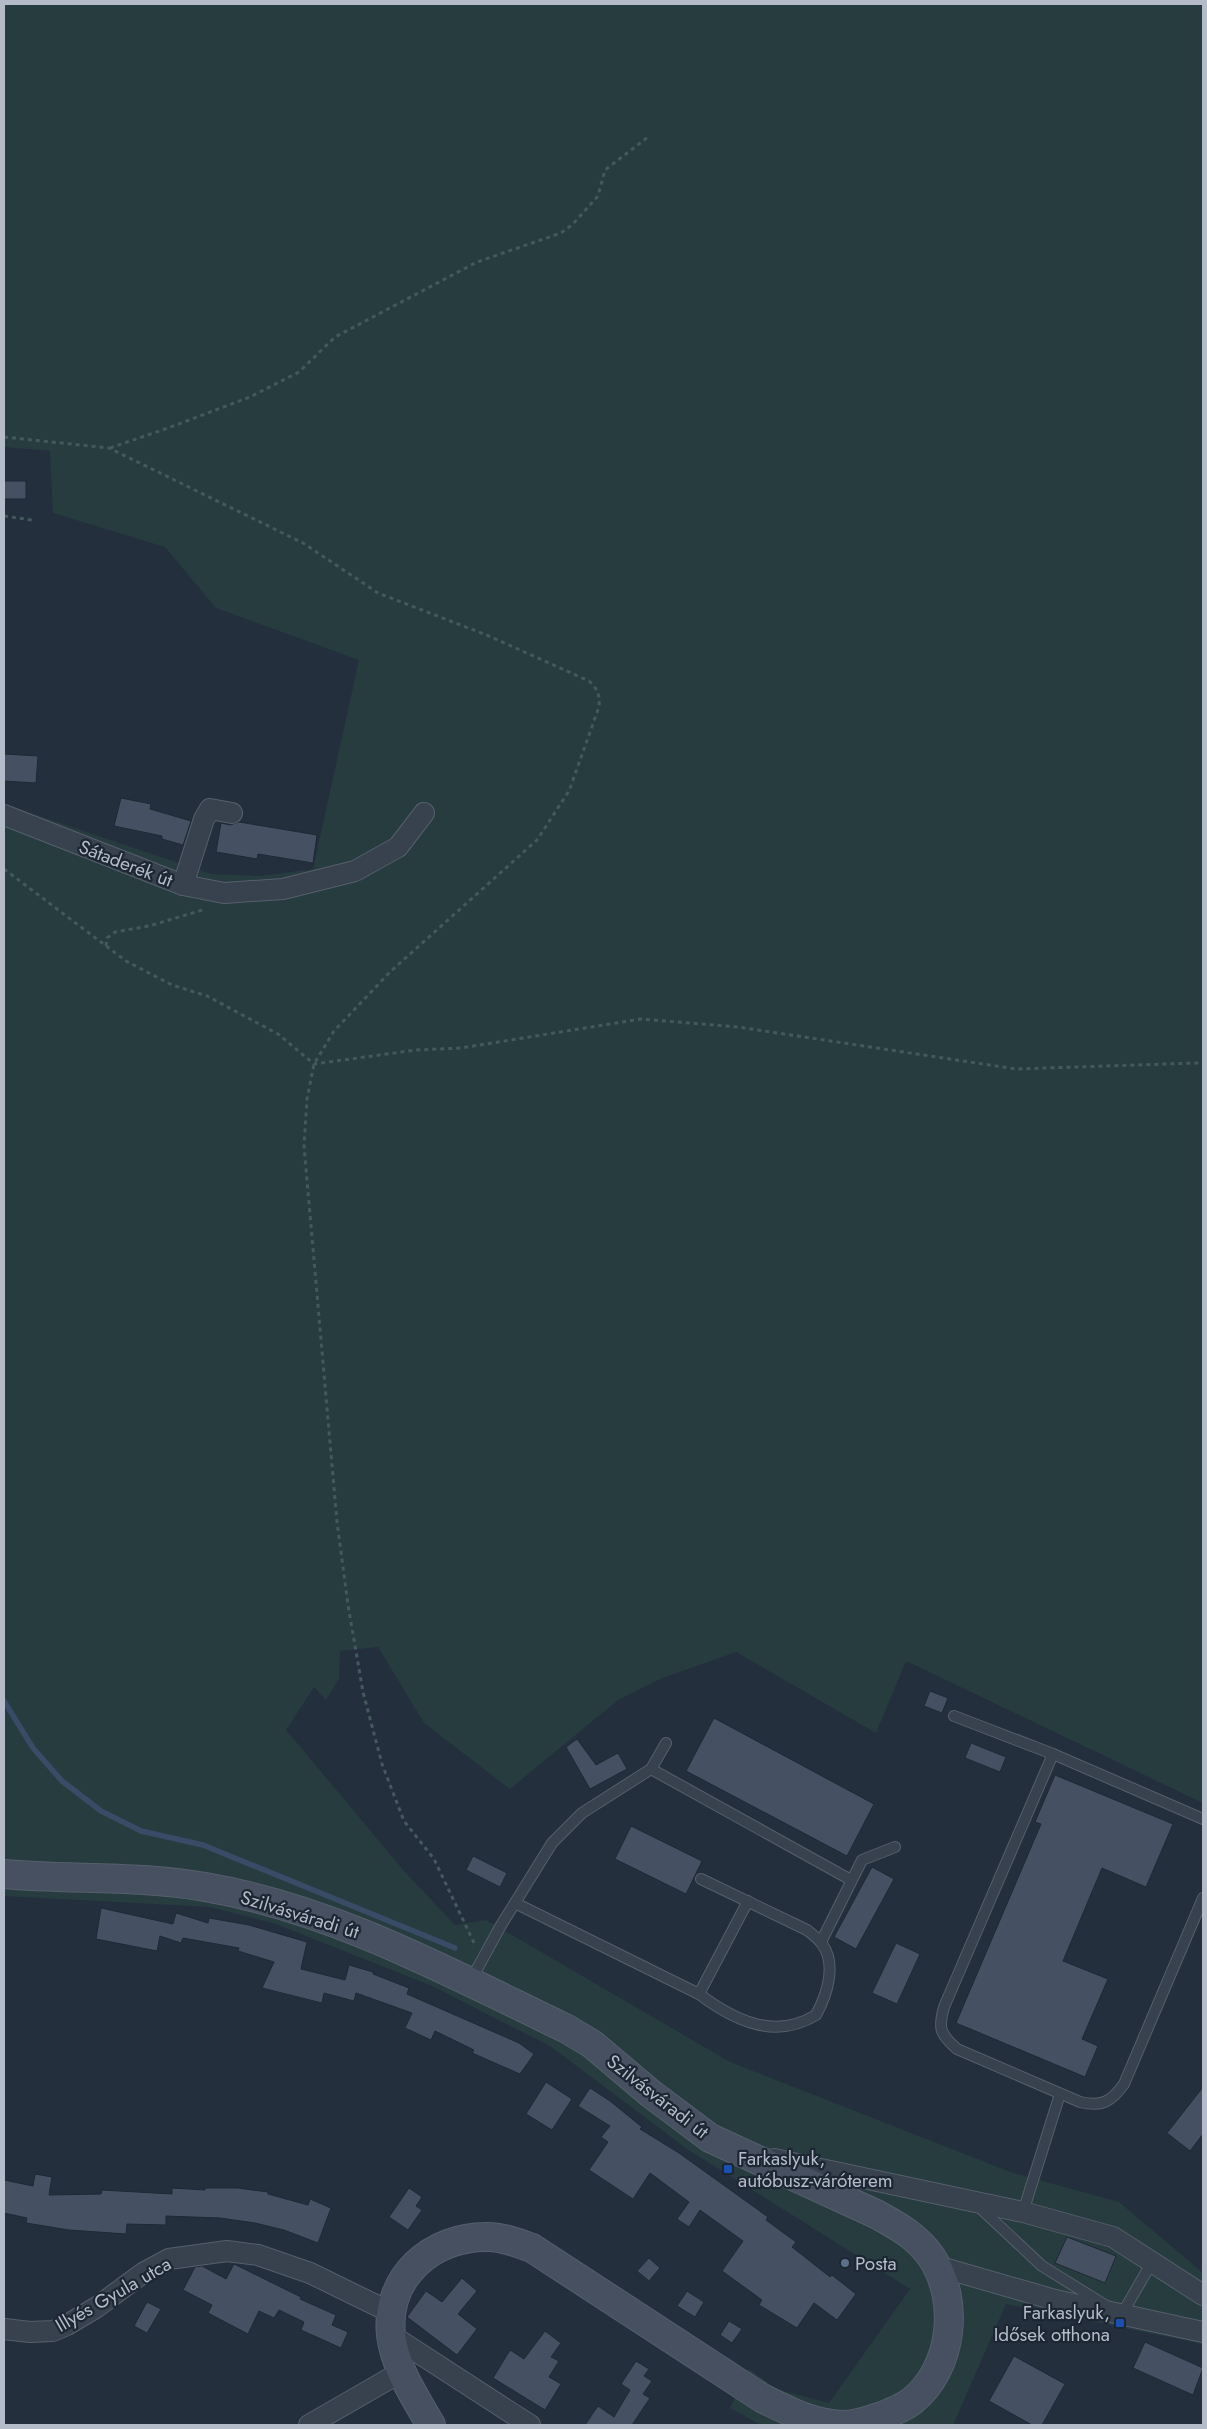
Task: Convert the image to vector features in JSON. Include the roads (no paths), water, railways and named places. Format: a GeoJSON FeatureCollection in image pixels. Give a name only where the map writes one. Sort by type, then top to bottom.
{"type":"FeatureCollection","features":[{"type":"Feature","properties":{"kind":"main road","name":"Szilvásváradi út"},"geometry":{"type":"LineString","coordinates":[[4,1874],[150,1881],[204,1886],[259,1898],[476,1972],[592,2044],[683,2119],[710,2138],[876,2214],[900,2227],[921,2244],[937,2266],[943,2282],[949,2314],[946,2345],[941,2361],[924,2389],[912,2401],[878,2422],[846,2425],[813,2420],[794,2414],[762,2398],[532,2248],[503,2239],[470,2237],[445,2243],[430,2252],[416,2264],[397,2288],[391,2324]]}},
{"type":"Feature","properties":{"kind":"main road"},"geometry":{"type":"LineString","coordinates":[[391,2324],[401,2372],[432,2425]]}},
{"type":"Feature","properties":{"kind":"street","name":"Sátaderék út"},"geometry":{"type":"LineString","coordinates":[[183,885],[204,819],[210,809],[232,813]]}},
{"type":"Feature","properties":{"kind":"street","name":"Sátaderék út"},"geometry":{"type":"LineString","coordinates":[[4,815],[183,885],[224,893],[283,889],[355,870],[398,847],[424,813]]}},
{"type":"Feature","properties":{"kind":"street"},"geometry":{"type":"LineString","coordinates":[[734,2150],[1023,2212],[1113,2237],[1203,2295]]}},
{"type":"Feature","properties":{"kind":"street","name":"Illyés Gyula utca"},"geometry":{"type":"LineString","coordinates":[[4,2329],[30,2332],[53,2331],[97,2307],[143,2273],[169,2259],[227,2251],[258,2254],[310,2272],[391,2324],[530,2425]]}},
{"type":"Feature","properties":{"kind":"street"},"geometry":{"type":"LineString","coordinates":[[937,2266],[1055,2300],[1203,2332]]}},
{"type":"Feature","properties":{"kind":"street"},"geometry":{"type":"LineString","coordinates":[[309,2425],[401,2372]]}},
{"type":"Feature","properties":{"kind":"lane"},"geometry":{"type":"LineString","coordinates":[[954,1716],[1052,1754],[1203,1819]]}},
{"type":"Feature","properties":{"kind":"lane"},"geometry":{"type":"LineString","coordinates":[[476,1972],[552,1843],[582,1813],[651,1769],[666,1743]]}},
{"type":"Feature","properties":{"kind":"lane"},"geometry":{"type":"LineString","coordinates":[[1052,1754],[944,2007],[939,2024],[945,2038],[957,2049],[1060,2094],[1095,2106],[1114,2098],[1124,2084],[1203,1898]]}},
{"type":"Feature","properties":{"kind":"lane"},"geometry":{"type":"LineString","coordinates":[[651,1769],[851,1880]]}},
{"type":"Feature","properties":{"kind":"lane"},"geometry":{"type":"LineString","coordinates":[[821,1942],[862,1860],[895,1847]]}},
{"type":"Feature","properties":{"kind":"lane"},"geometry":{"type":"LineString","coordinates":[[515,1903],[699,1994],[717,2007],[758,2025],[790,2027],[805,2022],[816,2015],[828,1990],[827,1953],[821,1942],[807,1930],[701,1879]]}},
{"type":"Feature","properties":{"kind":"lane"},"geometry":{"type":"LineString","coordinates":[[699,1994],[748,1901]]}},
{"type":"Feature","properties":{"kind":"lane"},"geometry":{"type":"LineString","coordinates":[[1023,2212],[1060,2094]]}},
{"type":"Feature","properties":{"kind":"lane"},"geometry":{"type":"LineString","coordinates":[[972,2201],[1042,2266],[1119,2313],[1152,2262]]}},
{"type":"Feature","properties":{"kind":"waterway"},"geometry":{"type":"LineString","coordinates":[[4,1701],[33,1748],[62,1781],[101,1811],[141,1831],[203,1845],[455,1948]]}},
{"type":"Feature","properties":{"kind":"place","name":"Farkaslyuk, autóbusz-váróterem"},"geometry":{"type":"Point","coordinates":[728,2169]}},
{"type":"Feature","properties":{"kind":"place","name":"Posta"},"geometry":{"type":"Point","coordinates":[845,2263]}},
{"type":"Feature","properties":{"kind":"place","name":"Farkaslyuk, Idősek otthona"},"geometry":{"type":"Point","coordinates":[1120,2323]}}]}
